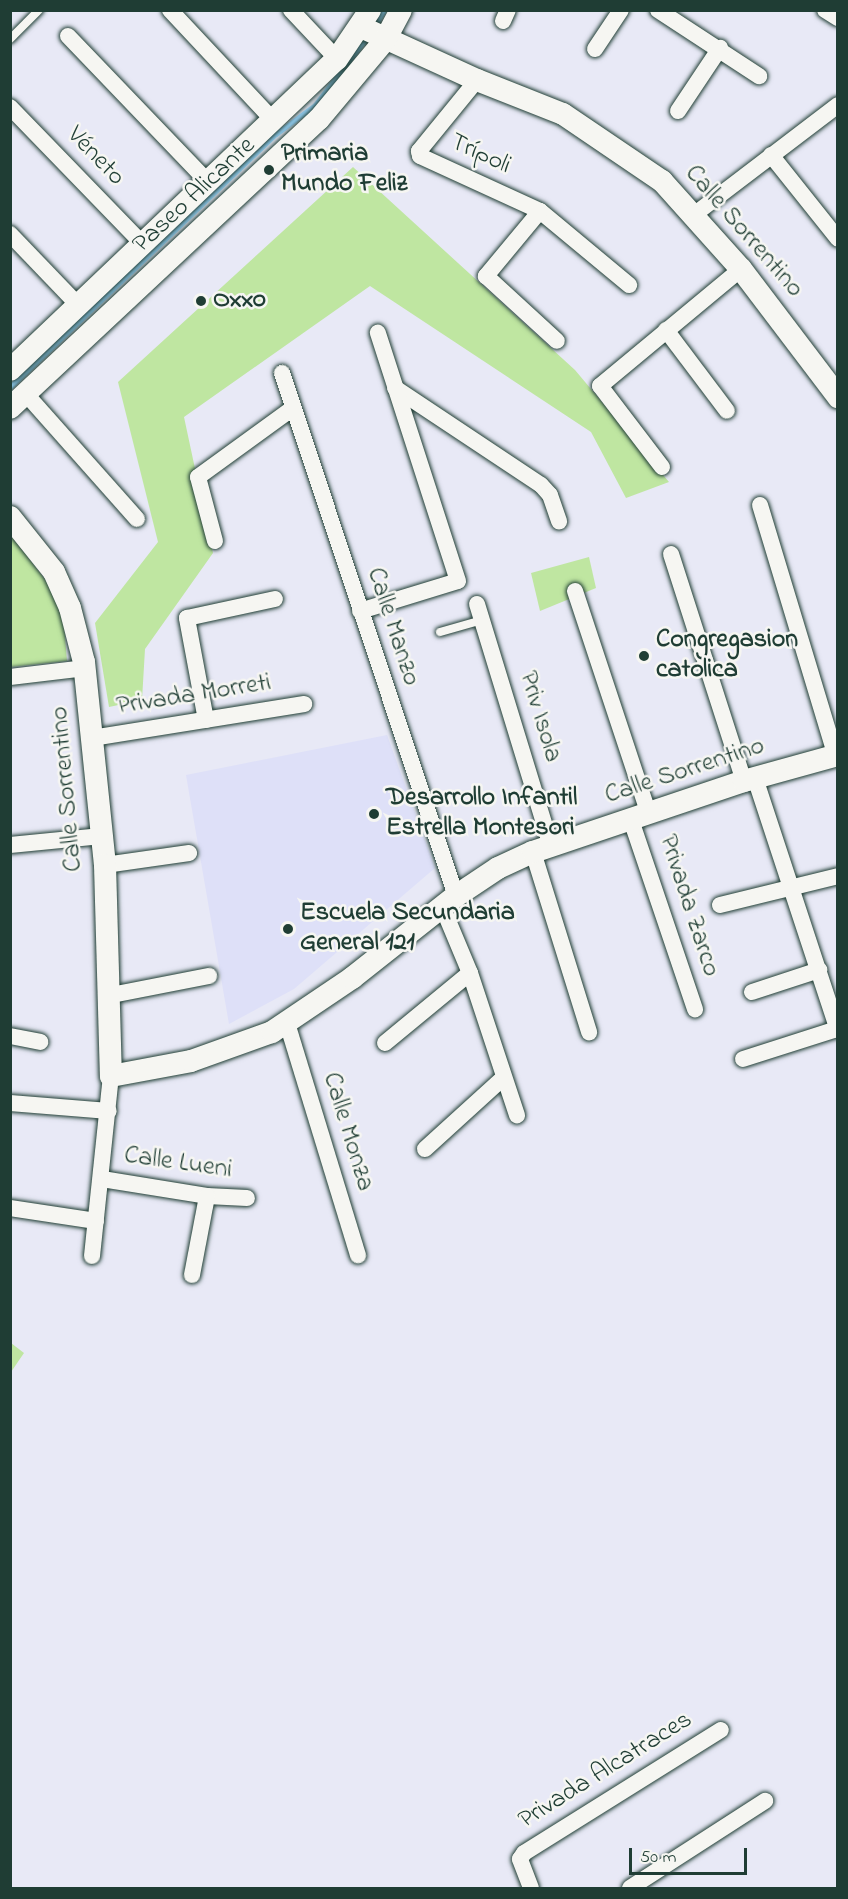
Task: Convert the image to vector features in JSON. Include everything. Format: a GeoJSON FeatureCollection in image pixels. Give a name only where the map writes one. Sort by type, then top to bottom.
{"type":"FeatureCollection","features":[{"type":"Feature","properties":{"kind":"street"},"geometry":{"type":"LineString","coordinates":[[170,10],[274,121]]}},
{"type":"Feature","properties":{"kind":"street"},"geometry":{"type":"LineString","coordinates":[[291,10],[337,59]]}},
{"type":"Feature","properties":{"kind":"street","name":"Paseo Alicante"},"geometry":{"type":"LineString","coordinates":[[18,401],[319,119],[386,40],[401,10]]}},
{"type":"Feature","properties":{"kind":"street"},"geometry":{"type":"LineString","coordinates":[[595,50],[621,10]]}},
{"type":"Feature","properties":{"kind":"street"},"geometry":{"type":"LineString","coordinates":[[658,10],[720,48],[759,76]]}},
{"type":"Feature","properties":{"kind":"street"},"geometry":{"type":"LineString","coordinates":[[825,10],[837,18]]}},
{"type":"Feature","properties":{"kind":"street","name":"Paseo Alicante"},"geometry":{"type":"LineString","coordinates":[[11,368],[142,243],[209,183],[337,59],[365,19]]}},
{"type":"Feature","properties":{"kind":"street","name":"Calle Sorrentino"},"geometry":{"type":"LineString","coordinates":[[365,19],[386,40],[477,80],[563,114],[662,180],[700,210],[837,397]]}},
{"type":"Feature","properties":{"kind":"street"},"geometry":{"type":"LineString","coordinates":[[68,36],[209,183]]}},
{"type":"Feature","properties":{"kind":"street"},"geometry":{"type":"LineString","coordinates":[[678,111],[720,48]]}},
{"type":"Feature","properties":{"kind":"street","name":"Trípoli"},"geometry":{"type":"LineString","coordinates":[[477,80],[418,153],[540,211],[629,285]]}},
{"type":"Feature","properties":{"kind":"street"},"geometry":{"type":"LineString","coordinates":[[700,210],[837,105]]}},
{"type":"Feature","properties":{"kind":"street","name":"Véneto"},"geometry":{"type":"LineString","coordinates":[[10,107],[142,243]]}},
{"type":"Feature","properties":{"kind":"street"},"geometry":{"type":"LineString","coordinates":[[771,155],[837,239]]}},
{"type":"Feature","properties":{"kind":"street"},"geometry":{"type":"LineString","coordinates":[[540,211],[486,276],[557,341]]}},
{"type":"Feature","properties":{"kind":"street"},"geometry":{"type":"LineString","coordinates":[[10,234],[78,305]]}},
{"type":"Feature","properties":{"kind":"street"},"geometry":{"type":"LineString","coordinates":[[662,467],[600,386],[741,268]]}},
{"type":"Feature","properties":{"kind":"street"},"geometry":{"type":"LineString","coordinates":[[666,330],[727,411]]}},
{"type":"Feature","properties":{"kind":"street"},"geometry":{"type":"LineString","coordinates":[[360,611],[458,581],[378,333]]}},
{"type":"Feature","properties":{"kind":"street","name":"Calle Manzo"},"geometry":{"type":"LineString","coordinates":[[282,373],[360,611],[470,973],[517,1115]]}},
{"type":"Feature","properties":{"kind":"street"},"geometry":{"type":"LineString","coordinates":[[394,388],[541,485],[550,495],[559,521]]}},
{"type":"Feature","properties":{"kind":"street"},"geometry":{"type":"LineString","coordinates":[[18,401],[137,519]]}},
{"type":"Feature","properties":{"kind":"street"},"geometry":{"type":"LineString","coordinates":[[215,542],[198,477],[292,408]]}},
{"type":"Feature","properties":{"kind":"street"},"geometry":{"type":"LineString","coordinates":[[760,505],[837,756]]}},
{"type":"Feature","properties":{"kind":"street","name":"Calle Sorrentino"},"geometry":{"type":"LineString","coordinates":[[10,517],[54,572],[70,608],[85,668],[105,865],[111,995],[109,1111],[92,1256]]}},
{"type":"Feature","properties":{"kind":"street"},"geometry":{"type":"LineString","coordinates":[[671,554],[749,779],[791,887],[837,1029],[743,1059]]}},
{"type":"Feature","properties":{"kind":"street","name":"Privada Zarco"},"geometry":{"type":"LineString","coordinates":[[575,591],[695,1009]]}},
{"type":"Feature","properties":{"kind":"street"},"geometry":{"type":"LineString","coordinates":[[206,720],[187,618],[275,599]]}},
{"type":"Feature","properties":{"kind":"street","name":"Priv Isola"},"geometry":{"type":"LineString","coordinates":[[479,612],[589,1032]]}},
{"type":"Feature","properties":{"kind":"street"},"geometry":{"type":"LineString","coordinates":[[10,677],[85,668]]}},
{"type":"Feature","properties":{"kind":"street","name":"Privada Morreti"},"geometry":{"type":"LineString","coordinates":[[92,738],[304,704]]}},
{"type":"Feature","properties":{"kind":"street","name":"Calle Sorrentino"},"geometry":{"type":"LineString","coordinates":[[111,1076],[191,1061],[241,1045],[287,1023],[352,978],[449,901],[498,868],[542,849],[749,779],[837,756]]}},
{"type":"Feature","properties":{"kind":"street"},"geometry":{"type":"LineString","coordinates":[[10,845],[102,836]]}},
{"type":"Feature","properties":{"kind":"street"},"geometry":{"type":"LineString","coordinates":[[105,865],[189,853]]}},
{"type":"Feature","properties":{"kind":"street"},"geometry":{"type":"LineString","coordinates":[[720,905],[837,876]]}},
{"type":"Feature","properties":{"kind":"street"},"geometry":{"type":"LineString","coordinates":[[752,992],[819,970]]}},
{"type":"Feature","properties":{"kind":"street"},"geometry":{"type":"LineString","coordinates":[[385,1043],[470,973]]}},
{"type":"Feature","properties":{"kind":"street"},"geometry":{"type":"LineString","coordinates":[[111,995],[209,976]]}},
{"type":"Feature","properties":{"kind":"street","name":"Calle Monza"},"geometry":{"type":"LineString","coordinates":[[287,1023],[358,1255]]}},
{"type":"Feature","properties":{"kind":"street"},"geometry":{"type":"LineString","coordinates":[[10,1036],[40,1042]]}},
{"type":"Feature","properties":{"kind":"street"},"geometry":{"type":"LineString","coordinates":[[425,1149],[503,1078]]}},
{"type":"Feature","properties":{"kind":"street"},"geometry":{"type":"LineString","coordinates":[[10,1102],[109,1111]]}},
{"type":"Feature","properties":{"kind":"street","name":"Calle Lueni"},"geometry":{"type":"LineString","coordinates":[[102,1179],[207,1196],[247,1198]]}},
{"type":"Feature","properties":{"kind":"street"},"geometry":{"type":"LineString","coordinates":[[192,1275],[207,1196]]}},
{"type":"Feature","properties":{"kind":"street"},"geometry":{"type":"LineString","coordinates":[[11,1208],[96,1221]]}},
{"type":"Feature","properties":{"kind":"street","name":"Privada Alcatraces"},"geometry":{"type":"LineString","coordinates":[[531,1888],[520,1858],[722,1730]]}},
{"type":"Feature","properties":{"kind":"street"},"geometry":{"type":"LineString","coordinates":[[630,1888],[765,1801]]}},
{"type":"Feature","properties":{"kind":"lane"},"geometry":{"type":"LineString","coordinates":[[10,39],[39,10]]}},
{"type":"Feature","properties":{"kind":"lane"},"geometry":{"type":"LineString","coordinates":[[440,632],[479,612]]}},
{"type":"Feature","properties":{"kind":"shaded area","name":"Escuela Secundaria General 121"},"geometry":{"type":"Polygon","coordinates":[[[387,735],[435,868],[294,989],[229,1024],[186,775],[387,735]]]}},
{"type":"Feature","properties":{"kind":"green space"},"geometry":{"type":"Polygon","coordinates":[[[353,167],[575,370],[669,482],[626,498],[591,432],[370,286],[184,417],[213,553],[145,649],[142,700],[109,707],[95,623],[158,542],[118,382],[353,167]]]}},
{"type":"Feature","properties":{"kind":"green space"},"geometry":{"type":"Polygon","coordinates":[[[10,534],[50,586],[63,612],[67,661],[11,667],[10,534]]]}},
{"type":"Feature","properties":{"kind":"green space"},"geometry":{"type":"Polygon","coordinates":[[[589,557],[596,588],[540,611],[531,573],[589,557]]]}},
{"type":"Feature","properties":{"kind":"green space"},"geometry":{"type":"Polygon","coordinates":[[[11,1343],[24,1353],[11,1372],[11,1343]]]}},
{"type":"Feature","properties":{"kind":"waterway"},"geometry":{"type":"LineString","coordinates":[[374,26],[384,10]]}},
{"type":"Feature","properties":{"kind":"waterway"},"geometry":{"type":"LineString","coordinates":[[10,387],[276,134],[315,105],[366,38]]}},
{"type":"Feature","properties":{"kind":"place","name":"Primaria Mundo Feliz"},"geometry":{"type":"Point","coordinates":[269,170]}},
{"type":"Feature","properties":{"kind":"place","name":"Oxxo"},"geometry":{"type":"Point","coordinates":[201,301]}},
{"type":"Feature","properties":{"kind":"place","name":"Congregasion catolica"},"geometry":{"type":"Point","coordinates":[644,656]}},
{"type":"Feature","properties":{"kind":"place","name":"Desarrollo Infantil Estrella Montesori"},"geometry":{"type":"Point","coordinates":[374,814]}},
{"type":"Feature","properties":{"kind":"place","name":"Escuela Secundaria General 121"},"geometry":{"type":"Point","coordinates":[288,929]}}]}
